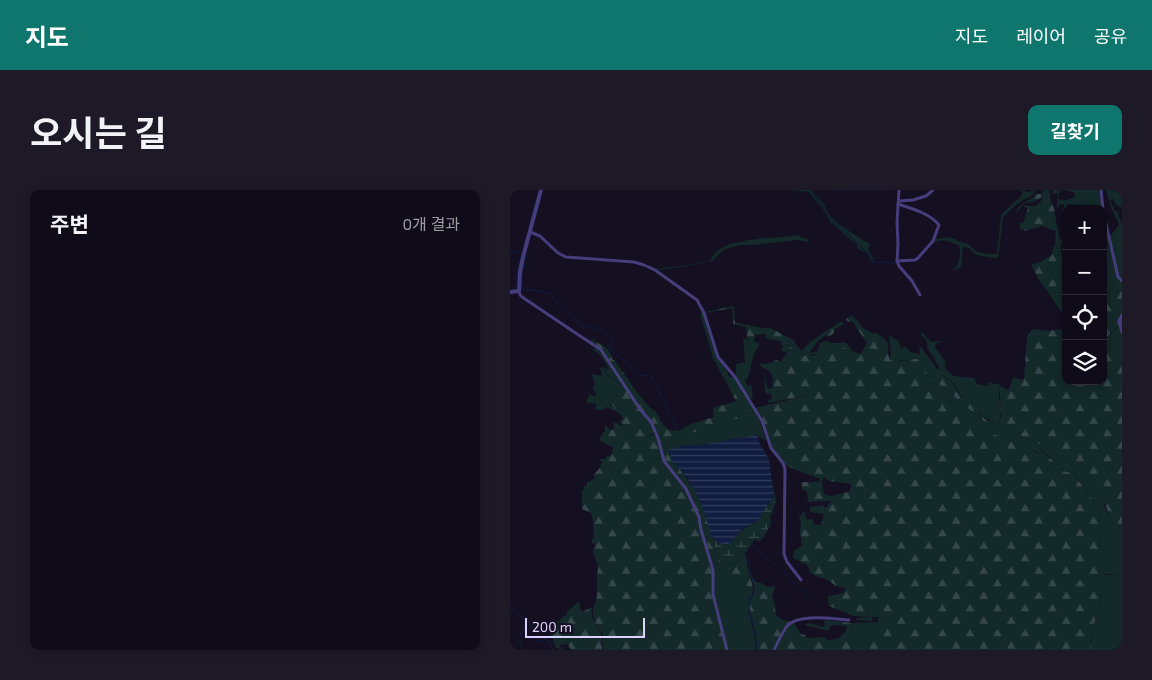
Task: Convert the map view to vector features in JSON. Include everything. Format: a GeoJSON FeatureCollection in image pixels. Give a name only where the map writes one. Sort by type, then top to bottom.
{"type":"FeatureCollection","features":[{"type":"Feature","properties":{"kind":"street"},"geometry":{"type":"LineString","coordinates":[[541,190],[520,272],[520,295],[601,350],[640,409],[651,422],[664,460],[686,489],[699,517],[701,530],[712,562],[713,594],[727,650]]}},
{"type":"Feature","properties":{"kind":"street"},"geometry":{"type":"LineString","coordinates":[[899,190],[897,261],[920,295]]}},
{"type":"Feature","properties":{"kind":"street"},"geometry":{"type":"LineString","coordinates":[[898,202],[926,196],[933,190]]}},
{"type":"Feature","properties":{"kind":"street"},"geometry":{"type":"LineString","coordinates":[[1101,190],[1102,205]]}},
{"type":"Feature","properties":{"kind":"street"},"geometry":{"type":"LineString","coordinates":[[897,261],[915,260],[918,258],[933,241],[939,225],[932,218],[898,202]]}},
{"type":"Feature","properties":{"kind":"street"},"geometry":{"type":"LineString","coordinates":[[1107,228],[1118,277],[1122,281]]}},
{"type":"Feature","properties":{"kind":"street"},"geometry":{"type":"LineString","coordinates":[[530,232],[540,236],[558,253],[566,257],[634,262],[644,265],[660,273],[697,300],[704,313],[718,358],[735,377],[759,417],[771,448],[784,466],[784,554],[787,562],[801,580]]}},
{"type":"Feature","properties":{"kind":"street"},"geometry":{"type":"LineString","coordinates":[[510,292],[519,291]]}},
{"type":"Feature","properties":{"kind":"street"},"geometry":{"type":"LineString","coordinates":[[1122,315],[1119,321],[1122,332]]}},
{"type":"Feature","properties":{"kind":"street"},"geometry":{"type":"LineString","coordinates":[[774,650],[786,627],[794,622],[811,617],[848,620]]}},
{"type":"Feature","properties":{"kind":"green space"},"geometry":{"type":"Polygon","coordinates":[[[791,190],[811,190],[828,216],[814,193],[833,219],[870,244],[868,249],[874,260],[871,260],[869,254],[830,217],[867,254],[857,248],[857,245],[830,222],[809,192],[791,190]]]}},
{"type":"Feature","properties":{"kind":"green space"},"geometry":{"type":"Polygon","coordinates":[[[1020,190],[1029,192],[1035,190],[1032,195],[1021,201],[1003,218],[998,258],[977,255],[963,247],[961,267],[951,272],[959,260],[959,245],[943,240],[931,245],[936,238],[947,237],[955,239],[968,244],[977,252],[997,254],[1001,215],[1021,196],[1023,193],[1020,190]]]}},
{"type":"Feature","properties":{"kind":"green space"},"geometry":{"type":"Polygon","coordinates":[[[1044,190],[1049,190],[1060,240],[1062,240],[1062,313],[1039,280],[1031,264],[1052,255],[1056,231],[1042,226],[1025,231],[1021,230],[1019,223],[1023,223],[1028,208],[1024,206],[1036,206],[1043,196],[1036,201],[1025,203],[1016,214],[1022,204],[1036,194],[1041,194],[1044,190]]]}},
{"type":"Feature","properties":{"kind":"green space"},"geometry":{"type":"Polygon","coordinates":[[[1053,190],[1060,190],[1058,199],[1066,200],[1073,198],[1075,193],[1061,190],[1101,190],[1103,205],[1059,204],[1059,208],[1057,207],[1058,195],[1053,193],[1053,190]]]}},
{"type":"Feature","properties":{"kind":"green space"},"geometry":{"type":"Polygon","coordinates":[[[1106,190],[1114,190],[1122,195],[1122,208],[1116,205],[1113,199],[1110,200],[1115,211],[1117,211],[1122,225],[1122,288],[1118,288],[1114,295],[1107,297],[1107,229],[1109,237],[1119,225],[1106,190]]]}},
{"type":"Feature","properties":{"kind":"green space"},"geometry":{"type":"Polygon","coordinates":[[[799,235],[809,240],[807,242],[797,240],[740,245],[723,250],[713,261],[675,268],[653,269],[710,261],[714,254],[727,245],[758,239],[799,235]]]}},
{"type":"Feature","properties":{"kind":"green space"},"geometry":{"type":"Polygon","coordinates":[[[1119,287],[1122,288],[1122,326],[1120,325],[1107,337],[1107,296],[1114,295],[1119,287]]]}},
{"type":"Feature","properties":{"kind":"green space"},"geometry":{"type":"Polygon","coordinates":[[[734,306],[735,323],[770,328],[794,340],[802,351],[810,342],[841,321],[843,324],[834,330],[834,333],[828,337],[826,335],[817,342],[809,353],[804,352],[803,354],[789,340],[789,344],[783,346],[780,341],[766,338],[765,334],[755,335],[752,344],[748,342],[746,327],[733,324],[732,308],[705,313],[734,306]]]}},
{"type":"Feature","properties":{"kind":"green space"},"geometry":{"type":"Polygon","coordinates":[[[703,313],[716,355],[729,377],[734,377],[759,419],[766,441],[757,435],[700,445],[687,445],[668,450],[666,445],[670,437],[736,418],[743,418],[736,397],[713,358],[700,314],[703,313]]]}},
{"type":"Feature","properties":{"kind":"green space"},"geometry":{"type":"Polygon","coordinates":[[[852,315],[863,328],[874,334],[877,333],[886,341],[890,360],[918,360],[928,376],[938,379],[942,375],[952,383],[961,397],[969,398],[985,419],[999,425],[1001,414],[1000,386],[1009,390],[1014,377],[1021,380],[1024,379],[1029,333],[1033,329],[1049,331],[1062,330],[1062,385],[1107,385],[1107,345],[1110,351],[1122,359],[1122,530],[1118,525],[1111,523],[1104,503],[1094,484],[1071,464],[1028,438],[984,421],[962,404],[945,387],[926,381],[923,386],[925,389],[953,403],[978,427],[1038,453],[1040,450],[1060,466],[1063,471],[1073,473],[1092,499],[1101,521],[1099,548],[1106,574],[1102,573],[1106,575],[1102,582],[1101,600],[1092,631],[1091,650],[775,650],[788,626],[794,623],[801,634],[807,638],[825,637],[827,640],[840,637],[847,626],[832,625],[828,631],[805,624],[809,623],[824,627],[825,620],[852,623],[853,633],[860,645],[879,624],[888,619],[872,616],[853,616],[829,606],[828,596],[844,593],[845,588],[836,586],[828,580],[811,573],[807,565],[793,558],[794,551],[802,545],[799,518],[804,511],[807,520],[813,519],[814,525],[821,525],[824,514],[810,512],[810,507],[824,505],[824,507],[827,507],[831,501],[808,502],[807,492],[802,489],[801,482],[819,482],[820,479],[786,466],[769,442],[763,422],[755,408],[809,395],[768,403],[768,400],[772,399],[771,394],[767,394],[765,391],[764,374],[767,387],[770,389],[772,388],[773,378],[768,370],[758,364],[770,363],[776,360],[781,362],[790,347],[806,356],[819,355],[824,352],[827,353],[845,348],[853,357],[858,359],[867,343],[852,321],[848,322],[846,319],[852,315]],[[824,477],[822,482],[825,495],[832,496],[850,491],[851,484],[829,481],[824,477]]]}},
{"type":"Feature","properties":{"kind":"green space"},"geometry":{"type":"Polygon","coordinates":[[[1120,326],[1122,333],[1122,359],[1110,351],[1107,345],[1107,338],[1120,326]]]}},
{"type":"Feature","properties":{"kind":"green space"},"geometry":{"type":"Polygon","coordinates":[[[922,332],[931,342],[941,341],[935,347],[946,362],[946,369],[953,376],[974,378],[977,384],[988,386],[989,382],[1000,384],[999,397],[1001,409],[999,425],[984,417],[972,401],[962,397],[952,382],[943,375],[938,379],[928,376],[922,364],[906,360],[890,360],[889,335],[898,341],[902,350],[903,346],[910,352],[920,354],[919,347],[921,347],[938,370],[940,368],[927,347],[927,340],[920,334],[922,332]]]}},
{"type":"Feature","properties":{"kind":"green space"},"geometry":{"type":"Polygon","coordinates":[[[747,338],[751,344],[754,341],[760,344],[754,354],[748,378],[745,380],[747,386],[751,385],[753,397],[750,400],[736,378],[736,364],[745,362],[743,339],[747,338]]]}},
{"type":"Feature","properties":{"kind":"green space"},"geometry":{"type":"Polygon","coordinates":[[[592,339],[608,349],[613,360],[649,407],[656,412],[668,430],[678,431],[691,424],[714,417],[713,408],[736,401],[724,376],[737,397],[741,411],[747,410],[749,416],[726,421],[725,426],[671,437],[666,445],[671,455],[671,461],[679,468],[697,494],[708,521],[717,555],[725,564],[728,564],[736,562],[745,554],[753,588],[749,600],[746,582],[742,579],[728,577],[722,573],[711,556],[689,493],[665,460],[652,421],[639,406],[604,353],[590,342],[592,339]]]}},
{"type":"Feature","properties":{"kind":"green space"},"geometry":{"type":"Polygon","coordinates":[[[788,340],[803,354],[804,352],[818,351],[820,343],[825,341],[845,342],[852,351],[861,354],[858,359],[847,349],[842,348],[819,355],[812,354],[807,357],[790,347],[786,352],[781,351],[783,346],[789,344],[788,340]]]}},
{"type":"Feature","properties":{"kind":"green space"},"geometry":{"type":"Polygon","coordinates":[[[591,349],[597,349],[602,354],[650,423],[655,432],[646,438],[656,433],[663,461],[685,490],[698,517],[712,572],[712,589],[726,650],[603,650],[603,635],[593,616],[597,596],[598,567],[593,552],[595,544],[592,543],[594,538],[593,520],[591,513],[582,509],[582,490],[584,490],[584,486],[588,486],[587,483],[595,478],[593,475],[599,469],[602,462],[600,459],[605,459],[612,454],[613,448],[599,440],[605,431],[605,426],[614,430],[614,422],[622,426],[620,420],[623,418],[609,402],[617,396],[621,385],[606,373],[603,367],[609,369],[599,355],[591,349]]]}},
{"type":"Feature","properties":{"kind":"green space"},"geometry":{"type":"Polygon","coordinates":[[[603,367],[606,374],[621,385],[617,396],[609,402],[620,413],[606,407],[603,410],[595,410],[596,404],[586,402],[590,393],[592,396],[595,396],[596,392],[593,389],[595,383],[592,376],[593,374],[601,376],[600,368],[603,367]]]}},
{"type":"Feature","properties":{"kind":"green space"},"geometry":{"type":"Polygon","coordinates":[[[925,381],[945,387],[962,404],[984,421],[1018,435],[1023,439],[1022,437],[1028,438],[1060,456],[1098,488],[1111,523],[1118,525],[1122,530],[1122,650],[1091,650],[1092,631],[1101,600],[1102,582],[1106,575],[1120,575],[1106,574],[1099,548],[1101,521],[1098,511],[1076,476],[1073,473],[1064,471],[1039,448],[1040,453],[978,427],[953,403],[925,389],[923,386],[925,381]]]}},
{"type":"Feature","properties":{"kind":"green space"},"geometry":{"type":"Polygon","coordinates":[[[773,487],[776,498],[774,509],[770,516],[771,524],[764,537],[758,542],[756,539],[754,540],[745,554],[737,561],[728,564],[721,563],[712,537],[719,544],[733,540],[741,531],[759,520],[774,496],[773,487]]]}},
{"type":"Feature","properties":{"kind":"green space"},"geometry":{"type":"Polygon","coordinates":[[[711,556],[722,573],[746,582],[749,613],[756,650],[728,650],[714,591],[714,571],[711,556]]]}},
{"type":"Feature","properties":{"kind":"green space"},"geometry":{"type":"Polygon","coordinates":[[[751,575],[756,582],[768,587],[775,587],[772,597],[777,615],[790,622],[772,650],[757,650],[756,634],[749,601],[755,587],[751,575]]]}},
{"type":"Feature","properties":{"kind":"green space"},"geometry":{"type":"Polygon","coordinates":[[[579,601],[582,612],[592,607],[593,619],[602,636],[602,650],[571,650],[567,644],[558,645],[564,650],[556,648],[548,628],[551,629],[566,616],[567,612],[579,601]]]}},
{"type":"Feature","properties":{"kind":"green space"},"geometry":{"type":"Polygon","coordinates":[[[853,616],[878,617],[872,617],[872,621],[857,620],[857,618],[871,617],[853,616]]]}},
{"type":"Feature","properties":{"kind":"green space"},"geometry":{"type":"Polygon","coordinates":[[[878,617],[889,619],[860,645],[853,633],[852,623],[878,622],[878,617]]]}},
{"type":"Feature","properties":{"kind":"water"},"geometry":{"type":"Polygon","coordinates":[[[757,435],[769,459],[774,496],[759,520],[741,530],[728,545],[721,543],[712,536],[696,494],[688,479],[671,461],[671,455],[668,450],[687,445],[700,445],[757,435]]]}},
{"type":"Feature","properties":{"kind":"waterway"},"geometry":{"type":"LineString","coordinates":[[811,190],[829,217],[868,254],[871,261],[895,263]]}},
{"type":"Feature","properties":{"kind":"waterway"},"geometry":{"type":"LineString","coordinates":[[835,190],[881,190]]}},
{"type":"Feature","properties":{"kind":"waterway"},"geometry":{"type":"LineString","coordinates":[[510,250],[522,253],[517,274],[517,284],[511,290]]}},
{"type":"Feature","properties":{"kind":"waterway"},"geometry":{"type":"LineString","coordinates":[[527,255],[522,277],[522,290],[536,290],[551,294],[557,303],[580,325],[603,331],[610,337],[612,341],[610,349],[612,351],[641,375],[650,374],[667,408],[667,413],[670,415],[678,431]]}},
{"type":"Feature","properties":{"kind":"waterway"},"geometry":{"type":"LineString","coordinates":[[752,543],[811,600]]}},
{"type":"Feature","properties":{"kind":"waterway"},"geometry":{"type":"LineString","coordinates":[[745,554],[748,559],[754,588],[749,602],[749,612],[757,650]]}},
{"type":"Feature","properties":{"kind":"waterway"},"geometry":{"type":"LineString","coordinates":[[510,607],[532,626],[538,636],[538,641],[540,642],[545,639],[551,643],[551,647],[554,650]]}},
{"type":"Feature","properties":{"kind":"waterway"},"geometry":{"type":"LineString","coordinates":[[521,650],[520,637],[526,623]]}},
{"type":"Feature","properties":{"kind":"waterway"},"geometry":{"type":"LineString","coordinates":[[1115,650],[1122,644]]}}]}
